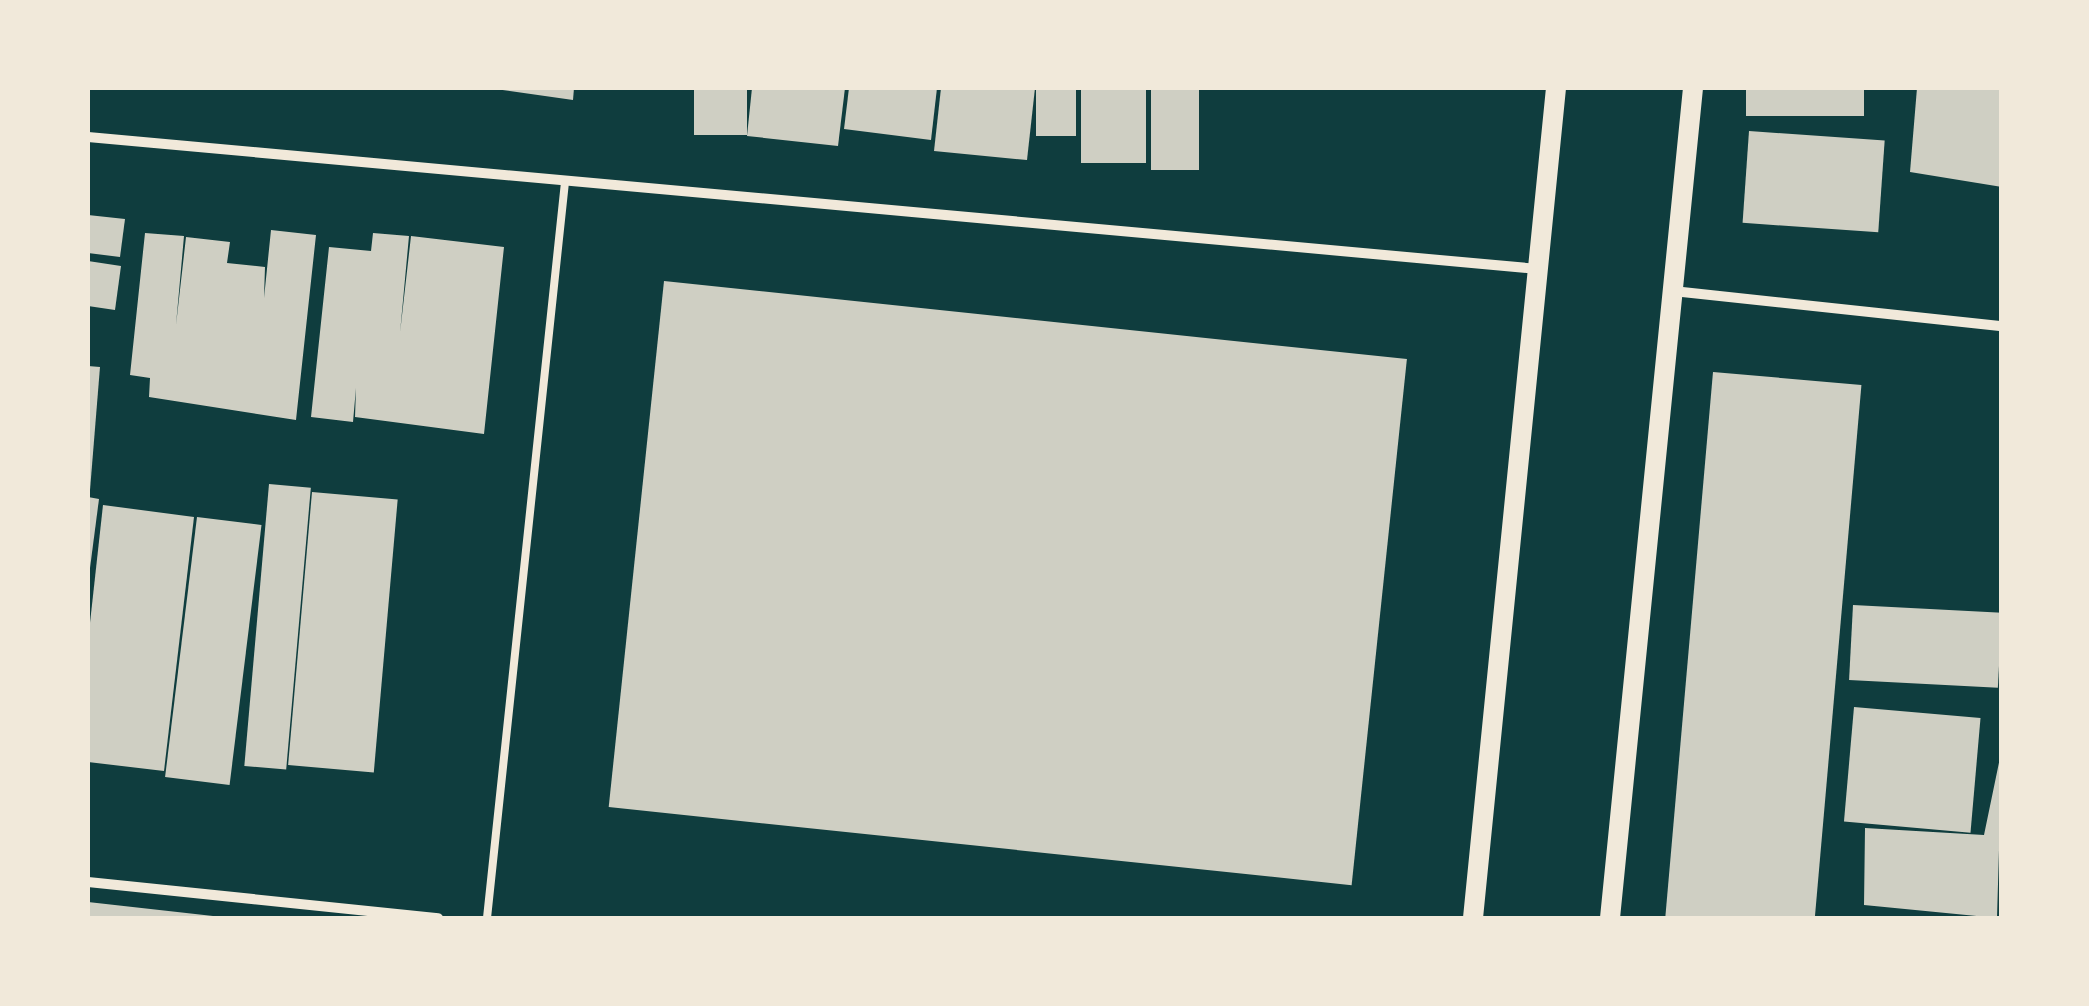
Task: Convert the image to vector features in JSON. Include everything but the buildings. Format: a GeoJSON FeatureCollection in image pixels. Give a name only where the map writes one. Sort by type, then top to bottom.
{"type":"FeatureCollection","features":[{"type":"Feature","properties":{"kind":"main road"},"geometry":{"type":"LineString","coordinates":[[1473,918],[1556,88]]}},
{"type":"Feature","properties":{"kind":"main road"},"geometry":{"type":"LineString","coordinates":[[1610,918],[1694,88]]}},
{"type":"Feature","properties":{"kind":"street"},"geometry":{"type":"LineString","coordinates":[[88,138],[1538,269]]}},
{"type":"Feature","properties":{"kind":"street"},"geometry":{"type":"LineString","coordinates":[[1673,291],[2002,326]]}},
{"type":"Feature","properties":{"kind":"street"},"geometry":{"type":"LineString","coordinates":[[88,882],[438,918]]}},
{"type":"Feature","properties":{"kind":"lane"},"geometry":{"type":"LineString","coordinates":[[488,918],[566,182]]}}]}
